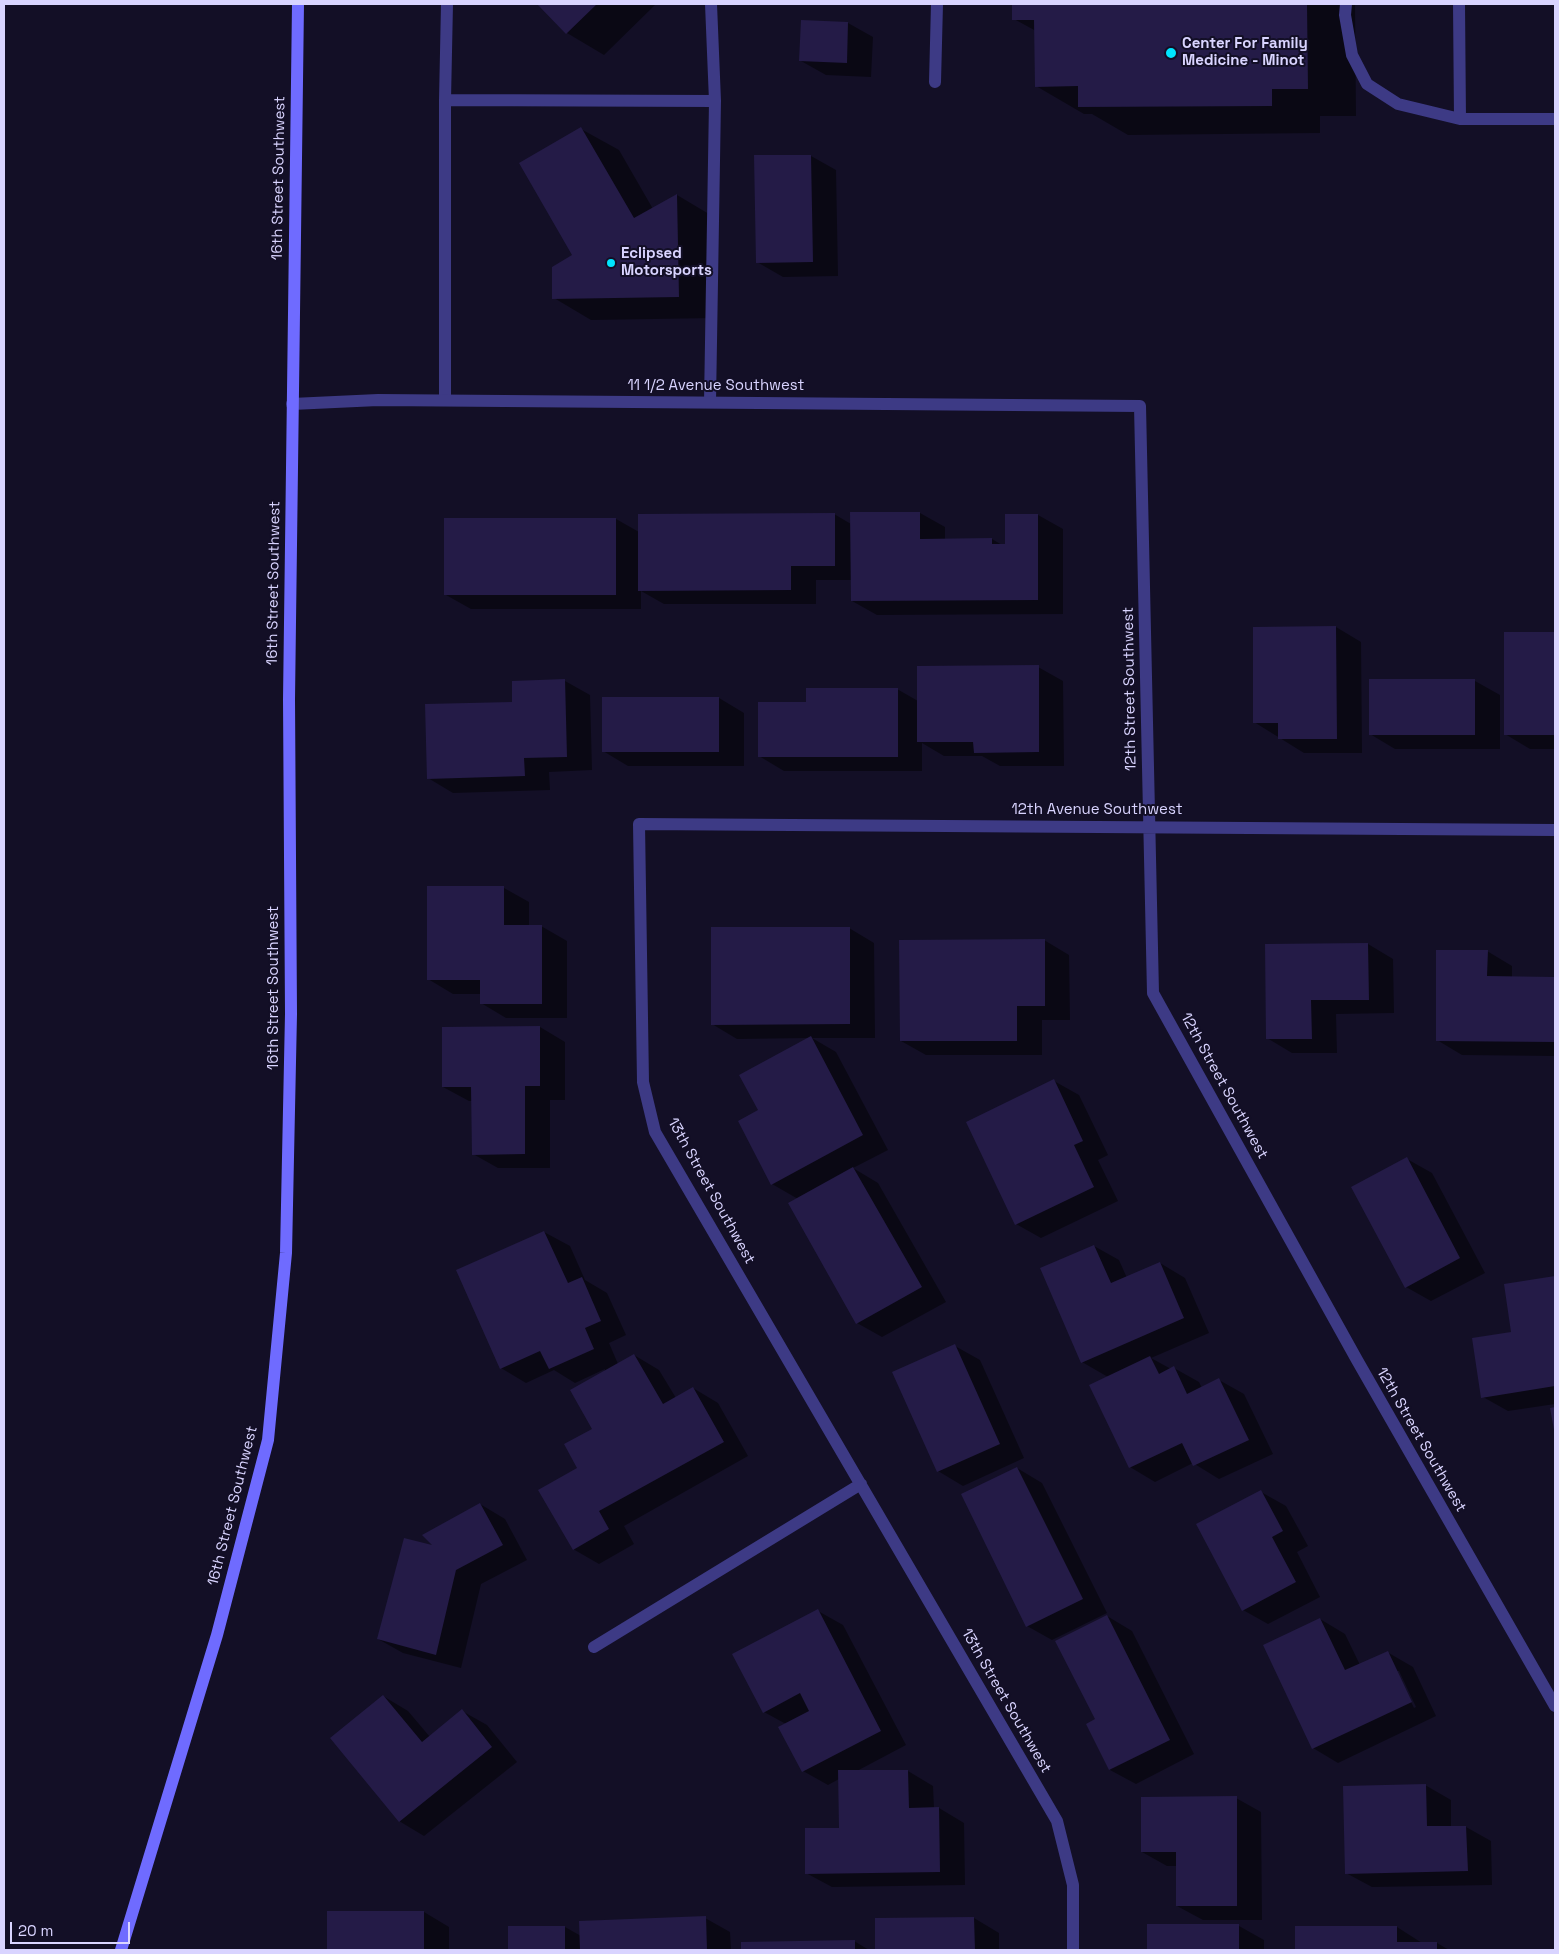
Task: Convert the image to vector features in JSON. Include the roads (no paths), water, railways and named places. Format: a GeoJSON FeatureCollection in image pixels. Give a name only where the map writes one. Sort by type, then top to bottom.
{"type":"FeatureCollection","features":[{"type":"Feature","properties":{"kind":"main road","name":"16th Street Southwest"},"geometry":{"type":"LineString","coordinates":[[121,1950],[217,1635],[268,1440],[286,1253],[291,1014],[289,699],[298,4]]}},
{"type":"Feature","properties":{"kind":"street"},"geometry":{"type":"LineString","coordinates":[[445,400],[445,100],[447,4]]}},
{"type":"Feature","properties":{"kind":"street"},"geometry":{"type":"LineString","coordinates":[[710,402],[715,101],[711,4]]}},
{"type":"Feature","properties":{"kind":"street"},"geometry":{"type":"LineString","coordinates":[[935,82],[936,4]]}},
{"type":"Feature","properties":{"kind":"street"},"geometry":{"type":"LineString","coordinates":[[1346,4],[1345,15],[1352,56],[1367,84],[1398,104],[1460,119],[1555,119]]}},
{"type":"Feature","properties":{"kind":"street"},"geometry":{"type":"LineString","coordinates":[[1460,4],[1460,119]]}},
{"type":"Feature","properties":{"kind":"street"},"geometry":{"type":"LineString","coordinates":[[445,100],[715,101]]}},
{"type":"Feature","properties":{"kind":"street","name":"11 1/2 Avenue Southwest"},"geometry":{"type":"LineString","coordinates":[[292,404],[378,400],[445,400],[1140,406]]}},
{"type":"Feature","properties":{"kind":"street","name":"12th Street Southwest"},"geometry":{"type":"LineString","coordinates":[[1140,406],[1153,993],[1362,1368],[1555,1706]]}},
{"type":"Feature","properties":{"kind":"street","name":"12th Avenue Southwest"},"geometry":{"type":"LineString","coordinates":[[639,824],[1555,830]]}},
{"type":"Feature","properties":{"kind":"street","name":"13th Street Southwest"},"geometry":{"type":"LineString","coordinates":[[639,824],[643,1082],[655,1132],[1057,1821],[1072,1885],[1073,1950]]}},
{"type":"Feature","properties":{"kind":"street"},"geometry":{"type":"LineString","coordinates":[[594,1647],[861,1484]]}},
{"type":"Feature","properties":{"kind":"place","name":"Center For Family Medicine - Minot"},"geometry":{"type":"Point","coordinates":[1171,53]}},
{"type":"Feature","properties":{"kind":"place","name":"Eclipsed Motorsports"},"geometry":{"type":"Point","coordinates":[611,263]}}]}
